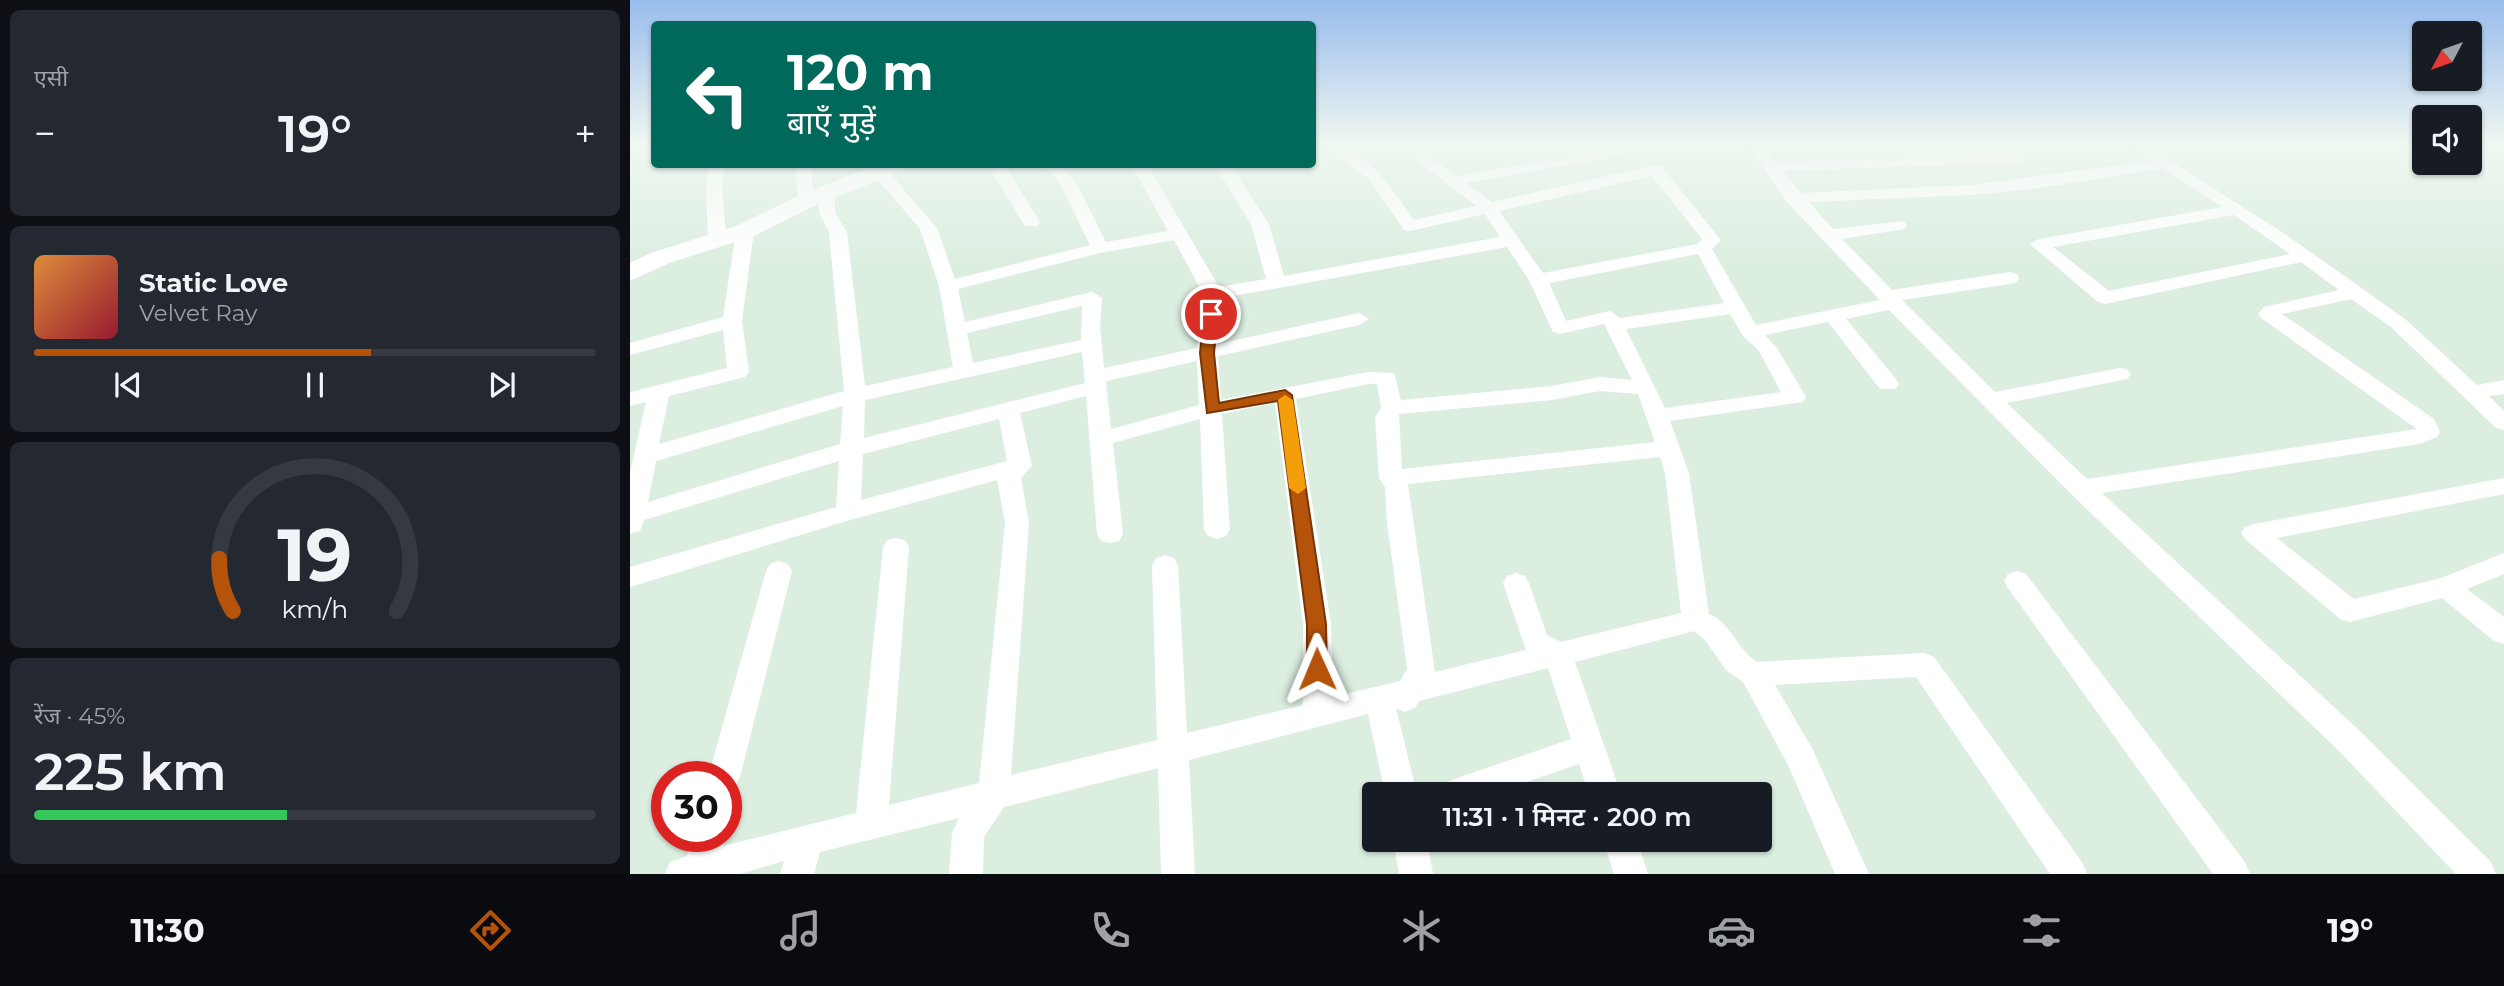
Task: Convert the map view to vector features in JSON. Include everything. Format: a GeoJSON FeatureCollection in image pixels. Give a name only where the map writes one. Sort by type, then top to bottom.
{"type":"FeatureCollection","features":[{"type":"Feature","properties":{"kind":"street"},"geometry":{"type":"LineString","coordinates":[[715,184],[716,236],[733,235]]}},
{"type":"Feature","properties":{"kind":"street"},"geometry":{"type":"LineString","coordinates":[[811,184],[838,232],[845,279],[855,395],[848,512]]}},
{"type":"Feature","properties":{"kind":"street"},"geometry":{"type":"LineString","coordinates":[[630,273],[660,258],[733,235],[847,184]]}},
{"type":"Feature","properties":{"kind":"street"},"geometry":{"type":"LineString","coordinates":[[898,184],[928,228],[948,286],[954,330],[965,373]]}},
{"type":"Feature","properties":{"kind":"street"},"geometry":{"type":"LineString","coordinates":[[1009,184],[1031,222]]}},
{"type":"Feature","properties":{"kind":"street"},"geometry":{"type":"LineString","coordinates":[[1068,184],[1100,248]]}},
{"type":"Feature","properties":{"kind":"street"},"geometry":{"type":"LineString","coordinates":[[1150,184],[1213,294],[1207,353],[1217,530]]}},
{"type":"Feature","properties":{"kind":"street"},"geometry":{"type":"LineString","coordinates":[[1235,184],[1260,223],[1277,283]]}},
{"type":"Feature","properties":{"kind":"street"},"geometry":{"type":"LineString","coordinates":[[1380,184],[1410,226],[1595,184]]}},
{"type":"Feature","properties":{"kind":"street"},"geometry":{"type":"LineString","coordinates":[[1457,184],[1489,208],[1538,280],[1560,328],[1610,317],[1647,388],[1677,473],[1696,620]]}},
{"type":"Feature","properties":{"kind":"street"},"geometry":{"type":"LineString","coordinates":[[1538,280],[1703,248],[1712,240],[1667,184]]}},
{"type":"Feature","properties":{"kind":"street"},"geometry":{"type":"LineString","coordinates":[[1782,184],[1890,300],[1989,400],[2411,799],[2479,874]]}},
{"type":"Feature","properties":{"kind":"street"},"geometry":{"type":"LineString","coordinates":[[1793,198],[1971,190],[2034,184]]}},
{"type":"Feature","properties":{"kind":"street"},"geometry":{"type":"LineString","coordinates":[[2197,184],[2398,323],[2504,423]]}},
{"type":"Feature","properties":{"kind":"street"},"geometry":{"type":"LineString","coordinates":[[2235,209],[2039,244],[2105,298],[2305,256]]}},
{"type":"Feature","properties":{"kind":"street"},"geometry":{"type":"LineString","coordinates":[[1829,235],[1898,225]]}},
{"type":"Feature","properties":{"kind":"street"},"geometry":{"type":"LineString","coordinates":[[948,286],[1100,248],[1179,234]]}},
{"type":"Feature","properties":{"kind":"street"},"geometry":{"type":"LineString","coordinates":[[630,399],[738,372],[732,321],[733,235]]}},
{"type":"Feature","properties":{"kind":"street"},"geometry":{"type":"LineString","coordinates":[[1213,294],[1510,240]]}},
{"type":"Feature","properties":{"kind":"street"},"geometry":{"type":"LineString","coordinates":[[1657,416],[1795,397],[1767,348],[1750,332],[1703,248]]}},
{"type":"Feature","properties":{"kind":"street"},"geometry":{"type":"LineString","coordinates":[[1750,332],[1833,316],[1890,300],[2010,278]]}},
{"type":"Feature","properties":{"kind":"street"},"geometry":{"type":"LineString","coordinates":[[2080,488],[2419,437],[2429,432],[2426,424],[2268,314],[2271,310],[2355,292]]}},
{"type":"Feature","properties":{"kind":"street"},"geometry":{"type":"LineString","coordinates":[[954,330],[1092,298],[1092,344],[1110,534]]}},
{"type":"Feature","properties":{"kind":"street"},"geometry":{"type":"LineString","coordinates":[[1614,325],[1736,307]]}},
{"type":"Feature","properties":{"kind":"street"},"geometry":{"type":"LineString","coordinates":[[1833,316],[1888,384]]}},
{"type":"Feature","properties":{"kind":"street"},"geometry":{"type":"LineString","coordinates":[[631,522],[851,449],[1008,409],[1095,382],[1207,353],[1359,319]]}},
{"type":"Feature","properties":{"kind":"street"},"geometry":{"type":"LineString","coordinates":[[630,349],[732,321]]}},
{"type":"Feature","properties":{"kind":"street"},"geometry":{"type":"LineString","coordinates":[[646,456],[855,395],[1092,344]]}},
{"type":"Feature","properties":{"kind":"street"},"geometry":{"type":"LineString","coordinates":[[1989,400],[2120,374]]}},
{"type":"Feature","properties":{"kind":"street"},"geometry":{"type":"LineString","coordinates":[[1101,439],[1212,409],[1368,378],[1386,378],[1392,408],[1386,417],[1391,478],[1397,486],[1399,523],[1422,670],[1397,697],[1401,782]]}},
{"type":"Feature","properties":{"kind":"street"},"geometry":{"type":"LineString","coordinates":[[1392,408],[1552,393],[1601,384],[1647,388]]}},
{"type":"Feature","properties":{"kind":"street"},"geometry":{"type":"LineString","coordinates":[[2471,393],[2504,387]]}},
{"type":"Feature","properties":{"kind":"street"},"geometry":{"type":"LineString","coordinates":[[631,522],[659,392]]}},
{"type":"Feature","properties":{"kind":"street"},"geometry":{"type":"LineString","coordinates":[[1285,395],[1317,624],[1318,714]]}},
{"type":"Feature","properties":{"kind":"street"},"geometry":{"type":"LineString","coordinates":[[1008,409],[1020,466]]}},
{"type":"Feature","properties":{"kind":"street"},"geometry":{"type":"LineString","coordinates":[[1391,478],[1668,448]]}},
{"type":"Feature","properties":{"kind":"street"},"geometry":{"type":"LineString","coordinates":[[630,577],[848,512],[1020,466]]}},
{"type":"Feature","properties":{"kind":"street"},"geometry":{"type":"LineString","coordinates":[[966,874],[968,833],[994,794],[1017,523],[1012,484],[1007,477],[1020,466]]}},
{"type":"Feature","properties":{"kind":"street"},"geometry":{"type":"LineString","coordinates":[[2504,486],[2254,533],[2350,611],[2446,587],[2504,563]]}},
{"type":"Feature","properties":{"kind":"street"},"geometry":{"type":"LineString","coordinates":[[871,825],[896,547]]}},
{"type":"Feature","properties":{"kind":"street"},"geometry":{"type":"LineString","coordinates":[[1165,565],[1175,749],[1178,874]]}},
{"type":"Feature","properties":{"kind":"street"},"geometry":{"type":"LineString","coordinates":[[728,761],[779,571]]}},
{"type":"Feature","properties":{"kind":"street"},"geometry":{"type":"LineString","coordinates":[[2017,581],[2166,779],[2233,874]]}},
{"type":"Feature","properties":{"kind":"street"},"geometry":{"type":"LineString","coordinates":[[1516,583],[1535,642],[1558,654],[1601,782]]}},
{"type":"Feature","properties":{"kind":"street"},"geometry":{"type":"LineString","coordinates":[[2446,587],[2504,633]]}},
{"type":"Feature","properties":{"kind":"street"},"geometry":{"type":"LineString","coordinates":[[691,871],[807,839],[1397,697],[1696,620],[1715,631],[1735,662],[1753,674],[1801,758],[1852,874]]}},
{"type":"Feature","properties":{"kind":"street"},"geometry":{"type":"LineString","coordinates":[[1753,674],[1924,665],[2070,874]]}},
{"type":"Feature","properties":{"kind":"street"},"geometry":{"type":"LineString","coordinates":[[1486,782],[1589,747]]}},
{"type":"Feature","properties":{"kind":"street"},"geometry":{"type":"LineString","coordinates":[[797,874],[807,839]]}},
{"type":"Feature","properties":{"kind":"street"},"geometry":{"type":"LineString","coordinates":[[691,871],[701,852]]}},
{"type":"Feature","properties":{"kind":"street"},"geometry":{"type":"LineString","coordinates":[[1412,852],[1416,874]]}},
{"type":"Feature","properties":{"kind":"street"},"geometry":{"type":"LineString","coordinates":[[1624,852],[1631,874]]}},
{"type":"Feature","properties":{"kind":"slow traffic"},"geometry":{"type":"LineString","coordinates":[[1285,400],[1298,488]]}},
{"type":"Feature","properties":{"kind":"route"},"geometry":{"type":"LineString","coordinates":[[1211,314],[1207,353],[1212,409],[1285,395],[1317,624],[1317,669]]}}]}
